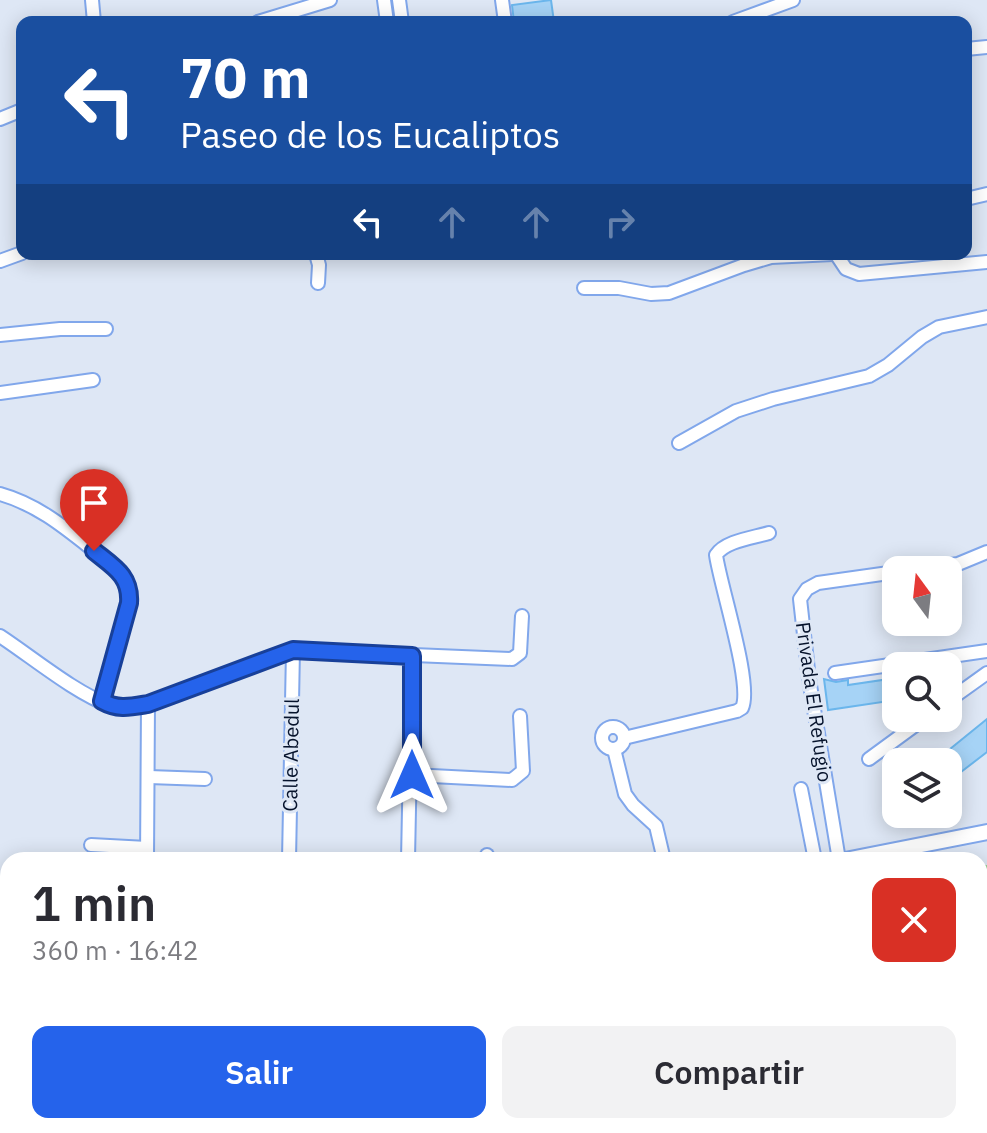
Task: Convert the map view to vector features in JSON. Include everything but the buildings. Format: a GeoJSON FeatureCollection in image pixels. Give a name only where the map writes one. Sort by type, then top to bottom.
{"type":"FeatureCollection","features":[{"type":"Feature","properties":{"kind":"main road"},"geometry":{"type":"LineString","coordinates":[[886,852],[986,834]]}},
{"type":"Feature","properties":{"kind":"street"},"geometry":{"type":"LineString","coordinates":[[278,16],[330,0]]}},
{"type":"Feature","properties":{"kind":"street"},"geometry":{"type":"LineString","coordinates":[[749,16],[788,1]]}},
{"type":"Feature","properties":{"kind":"street"},"geometry":{"type":"LineString","coordinates":[[318,260],[318,283]]}},
{"type":"Feature","properties":{"kind":"street"},"geometry":{"type":"LineString","coordinates":[[584,288],[669,293],[761,260]]}},
{"type":"Feature","properties":{"kind":"street"},"geometry":{"type":"LineString","coordinates":[[839,260],[846,269],[859,274],[987,262]]}},
{"type":"Feature","properties":{"kind":"street"},"geometry":{"type":"LineString","coordinates":[[679,443],[736,411],[869,376],[939,327],[987,317]]}},
{"type":"Feature","properties":{"kind":"street"},"geometry":{"type":"LineString","coordinates":[[0,335],[60,329],[106,329]]}},
{"type":"Feature","properties":{"kind":"street"},"geometry":{"type":"LineString","coordinates":[[0,393],[93,380]]}},
{"type":"Feature","properties":{"kind":"street"},"geometry":{"type":"LineString","coordinates":[[0,494],[21,500],[53,518],[115,567],[126,580],[130,589],[129,603],[102,701]]}},
{"type":"Feature","properties":{"kind":"street"},"geometry":{"type":"LineString","coordinates":[[624,738],[742,708],[744,695],[735,636],[716,555],[718,550],[727,546],[769,533]]}},
{"type":"Feature","properties":{"kind":"street"},"geometry":{"type":"LineString","coordinates":[[962,562],[987,552]]}},
{"type":"Feature","properties":{"kind":"street","name":"Privada El Refugio"},"geometry":{"type":"LineString","coordinates":[[841,852],[809,679],[800,599],[807,589],[818,583],[882,574]]}},
{"type":"Feature","properties":{"kind":"street"},"geometry":{"type":"LineString","coordinates":[[0,636],[102,701],[125,708],[148,704],[293,650],[512,659],[520,653],[522,616]]}},
{"type":"Feature","properties":{"kind":"street","name":"Calle Abedul"},"geometry":{"type":"LineString","coordinates":[[289,852],[293,650]]}},
{"type":"Feature","properties":{"kind":"street"},"geometry":{"type":"LineString","coordinates":[[835,673],[987,651]]}},
{"type":"Feature","properties":{"kind":"street"},"geometry":{"type":"LineString","coordinates":[[408,852],[412,656]]}},
{"type":"Feature","properties":{"kind":"street"},"geometry":{"type":"LineString","coordinates":[[962,691],[987,673]]}},
{"type":"Feature","properties":{"kind":"street"},"geometry":{"type":"LineString","coordinates":[[147,852],[148,704]]}},
{"type":"Feature","properties":{"kind":"street"},"geometry":{"type":"LineString","coordinates":[[412,775],[512,780],[523,771],[520,716]]}},
{"type":"Feature","properties":{"kind":"street"},"geometry":{"type":"LineString","coordinates":[[611,727],[618,728],[624,738],[622,744],[614,749],[603,744],[602,737],[605,730],[611,727]]}},
{"type":"Feature","properties":{"kind":"street"},"geometry":{"type":"LineString","coordinates":[[869,759],[906,732]]}},
{"type":"Feature","properties":{"kind":"street"},"geometry":{"type":"LineString","coordinates":[[614,749],[625,794],[633,805],[652,819],[662,852]]}},
{"type":"Feature","properties":{"kind":"street"},"geometry":{"type":"LineString","coordinates":[[149,777],[205,779]]}},
{"type":"Feature","properties":{"kind":"street"},"geometry":{"type":"LineString","coordinates":[[801,789],[813,852]]}},
{"type":"Feature","properties":{"kind":"street"},"geometry":{"type":"LineString","coordinates":[[91,845],[135,852]]}},
{"type":"Feature","properties":{"kind":"route"},"geometry":{"type":"LineString","coordinates":[[94,551],[115,567],[130,589],[129,603],[102,701],[125,708],[148,704],[293,650],[412,656],[412,775]]}}]}
